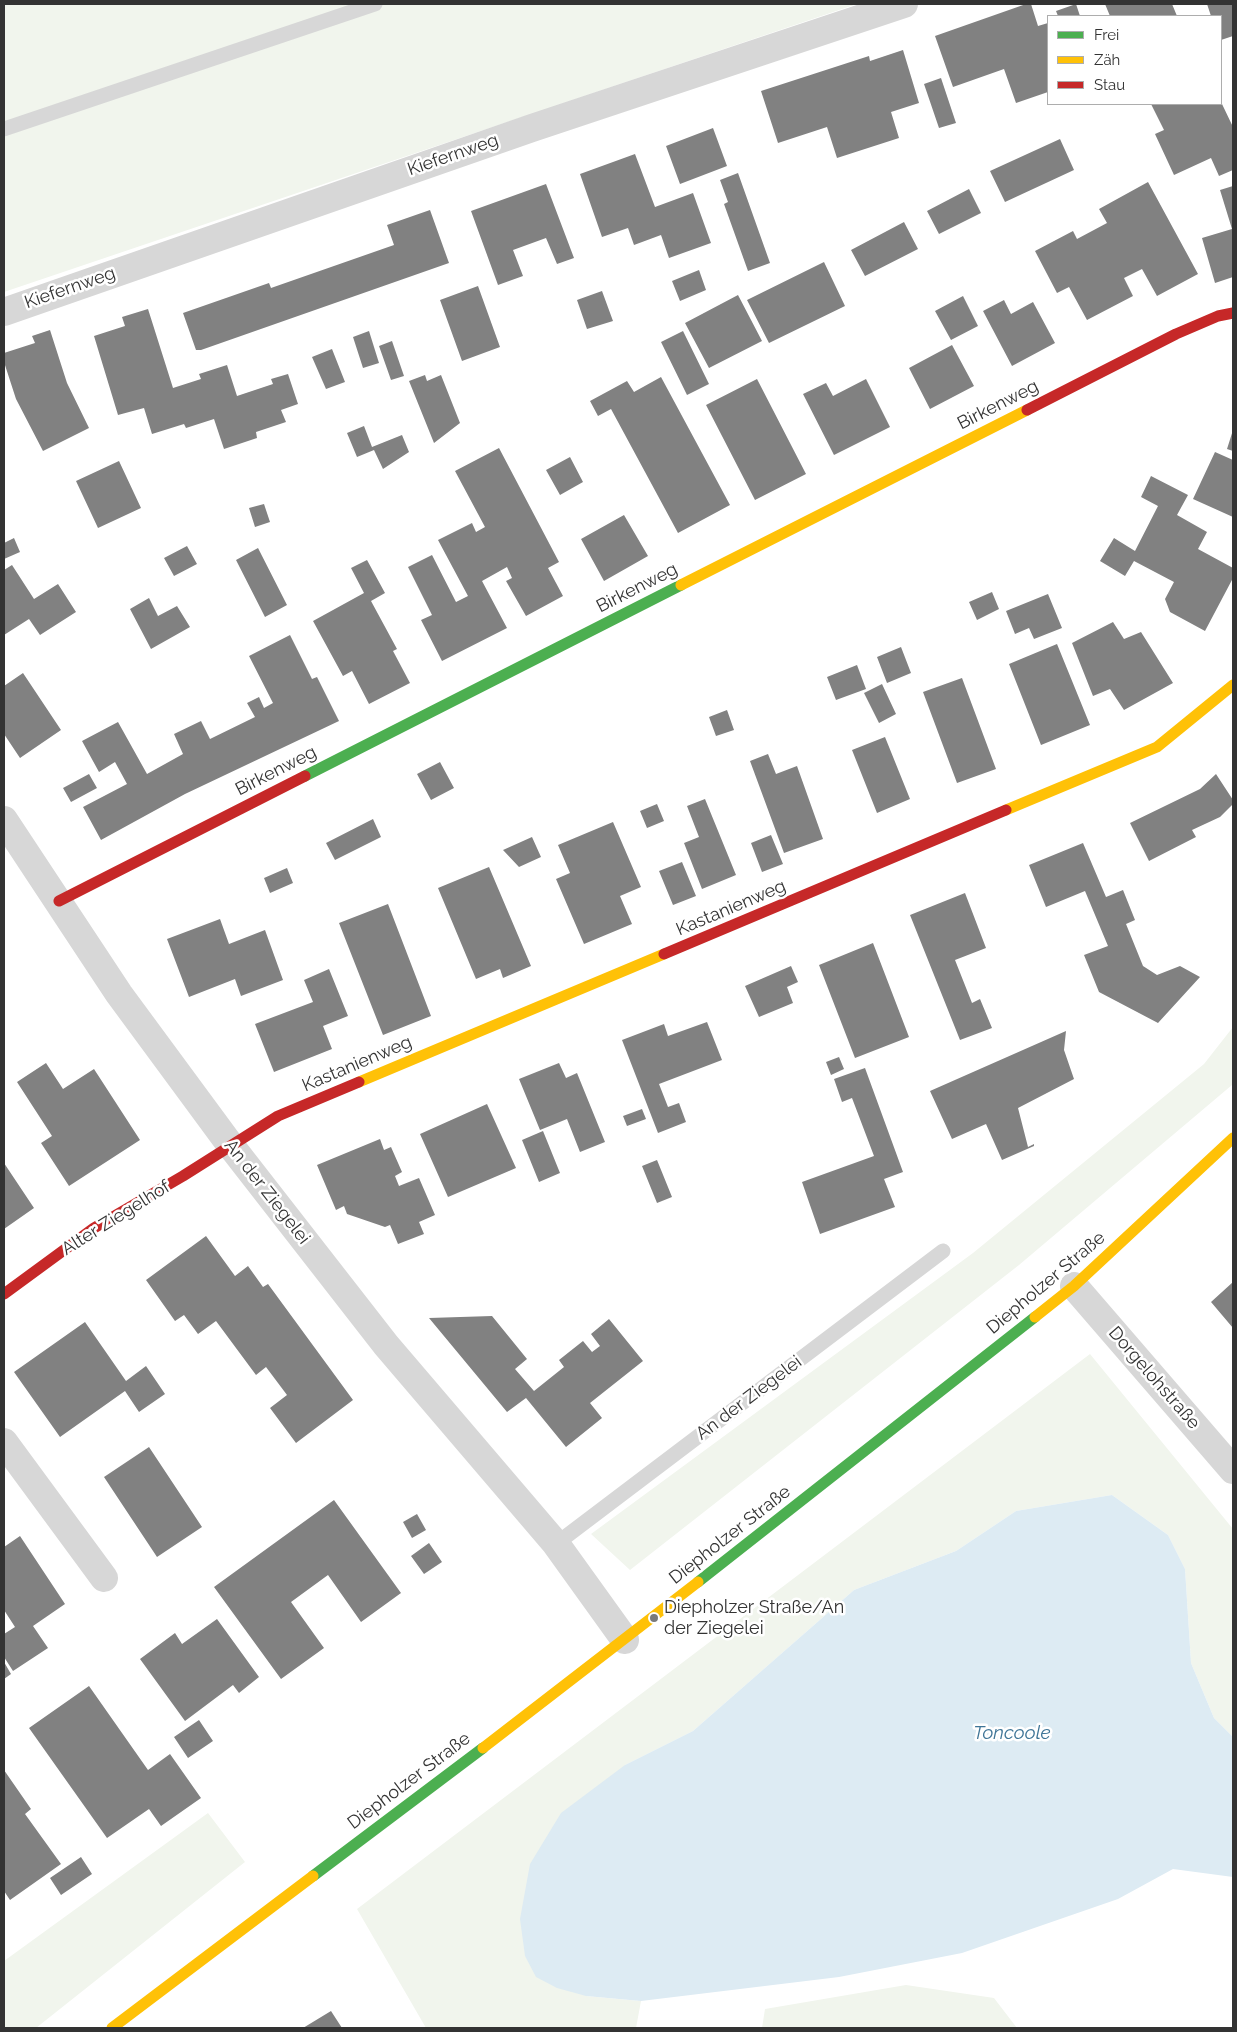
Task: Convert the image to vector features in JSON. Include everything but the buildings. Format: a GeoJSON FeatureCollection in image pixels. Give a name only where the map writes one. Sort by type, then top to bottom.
{"type":"FeatureCollection","features":[{"type":"Feature","properties":{"kind":"street","name":"Kiefernweg"},"geometry":{"type":"LineString","coordinates":[[4,312],[532,128],[904,4]]}},
{"type":"Feature","properties":{"kind":"street","name":"Birkenweg"},"geometry":{"type":"LineString","coordinates":[[59,901],[1176,334],[1218,316],[1233,312]]}},
{"type":"Feature","properties":{"kind":"street","name":"Kastanienweg"},"geometry":{"type":"LineString","coordinates":[[231,1146],[278,1116],[1157,747],[1233,685]]}},
{"type":"Feature","properties":{"kind":"street","name":"An der Ziegelei"},"geometry":{"type":"LineString","coordinates":[[4,820],[119,994],[231,1146],[386,1345],[556,1544],[625,1640]]}},
{"type":"Feature","properties":{"kind":"street","name":"Diepholzer Straße"},"geometry":{"type":"LineString","coordinates":[[112,2028],[625,1640],[1074,1286],[1233,1138]]}},
{"type":"Feature","properties":{"kind":"street","name":"Alter Ziegelhof"},"geometry":{"type":"LineString","coordinates":[[4,1294],[94,1228],[231,1146]]}},
{"type":"Feature","properties":{"kind":"street","name":"Dorgelohstraße"},"geometry":{"type":"LineString","coordinates":[[1074,1286],[1233,1470]]}},
{"type":"Feature","properties":{"kind":"street"},"geometry":{"type":"LineString","coordinates":[[4,1442],[104,1578]]}},
{"type":"Feature","properties":{"kind":"lane"},"geometry":{"type":"LineString","coordinates":[[4,129],[375,4]]}},
{"type":"Feature","properties":{"kind":"lane","name":"An der Ziegelei"},"geometry":{"type":"LineString","coordinates":[[556,1544],[943,1251]]}},
{"type":"Feature","properties":{"kind":"shaded area"},"geometry":{"type":"Polygon","coordinates":[[[4,4],[857,4],[4,292],[4,4]]]}},
{"type":"Feature","properties":{"kind":"shaded area"},"geometry":{"type":"Polygon","coordinates":[[[1233,1027],[1232,1085],[1019,1265],[630,1570],[591,1534],[973,1253],[1204,1064],[1233,1027]]]}},
{"type":"Feature","properties":{"kind":"shaded area"},"geometry":{"type":"Polygon","coordinates":[[[1090,1354],[1233,1529],[1233,1737],[1214,1718],[1191,1663],[1185,1569],[1168,1535],[1112,1495],[1016,1511],[956,1551],[854,1590],[693,1731],[625,1765],[586,1996],[641,2001],[636,2028],[426,2028],[357,1909],[1090,1354]]]}},
{"type":"Feature","properties":{"kind":"shaded area"},"geometry":{"type":"Polygon","coordinates":[[[208,1813],[245,1862],[36,2028],[4,2028],[4,1961],[208,1813]]]}},
{"type":"Feature","properties":{"kind":"shaded area"},"geometry":{"type":"Polygon","coordinates":[[[906,1985],[994,1998],[1017,2028],[762,2028],[765,2009],[906,1985]]]}},
{"type":"Feature","properties":{"kind":"water","name":"Toncoole"},"geometry":{"type":"Polygon","coordinates":[[[1112,1495],[1168,1535],[1185,1569],[1191,1663],[1214,1718],[1233,1737],[1233,1877],[1173,1869],[1118,1899],[962,1953],[839,1977],[641,2001],[586,1996],[557,1988],[536,1977],[525,1956],[520,1919],[530,1864],[561,1813],[625,1765],[693,1731],[854,1590],[956,1551],[1016,1511],[1112,1495]]]}},
{"type":"Feature","properties":{"kind":"traffic: fast"},"geometry":{"type":"LineString","coordinates":[[305,776],[681,585]]}},
{"type":"Feature","properties":{"kind":"traffic: fast"},"geometry":{"type":"LineString","coordinates":[[698,1582],[1035,1317]]}},
{"type":"Feature","properties":{"kind":"traffic: fast"},"geometry":{"type":"LineString","coordinates":[[313,1876],[483,1748]]}},
{"type":"Feature","properties":{"kind":"traffic: slow"},"geometry":{"type":"LineString","coordinates":[[681,585],[1027,410]]}},
{"type":"Feature","properties":{"kind":"traffic: slow"},"geometry":{"type":"LineString","coordinates":[[1006,810],[1157,747],[1233,685]]}},
{"type":"Feature","properties":{"kind":"traffic: slow"},"geometry":{"type":"LineString","coordinates":[[359,1082],[664,954]]}},
{"type":"Feature","properties":{"kind":"traffic: slow"},"geometry":{"type":"LineString","coordinates":[[1035,1317],[1074,1286],[1233,1138]]}},
{"type":"Feature","properties":{"kind":"traffic: slow"},"geometry":{"type":"LineString","coordinates":[[483,1748],[698,1582]]}},
{"type":"Feature","properties":{"kind":"traffic: slow"},"geometry":{"type":"LineString","coordinates":[[112,2028],[313,1876]]}},
{"type":"Feature","properties":{"kind":"traffic: jam"},"geometry":{"type":"LineString","coordinates":[[1027,410],[1176,334],[1218,316],[1233,313]]}},
{"type":"Feature","properties":{"kind":"traffic: jam"},"geometry":{"type":"LineString","coordinates":[[59,901],[305,776]]}},
{"type":"Feature","properties":{"kind":"traffic: jam"},"geometry":{"type":"LineString","coordinates":[[664,954],[1006,810]]}},
{"type":"Feature","properties":{"kind":"traffic: jam"},"geometry":{"type":"LineString","coordinates":[[4,1294],[94,1228],[183,1176],[278,1116],[359,1082]]}},
{"type":"Feature","properties":{"kind":"place","name":"Diepholzer Straße/An der Ziegelei"},"geometry":{"type":"Point","coordinates":[654,1618]}}]}
